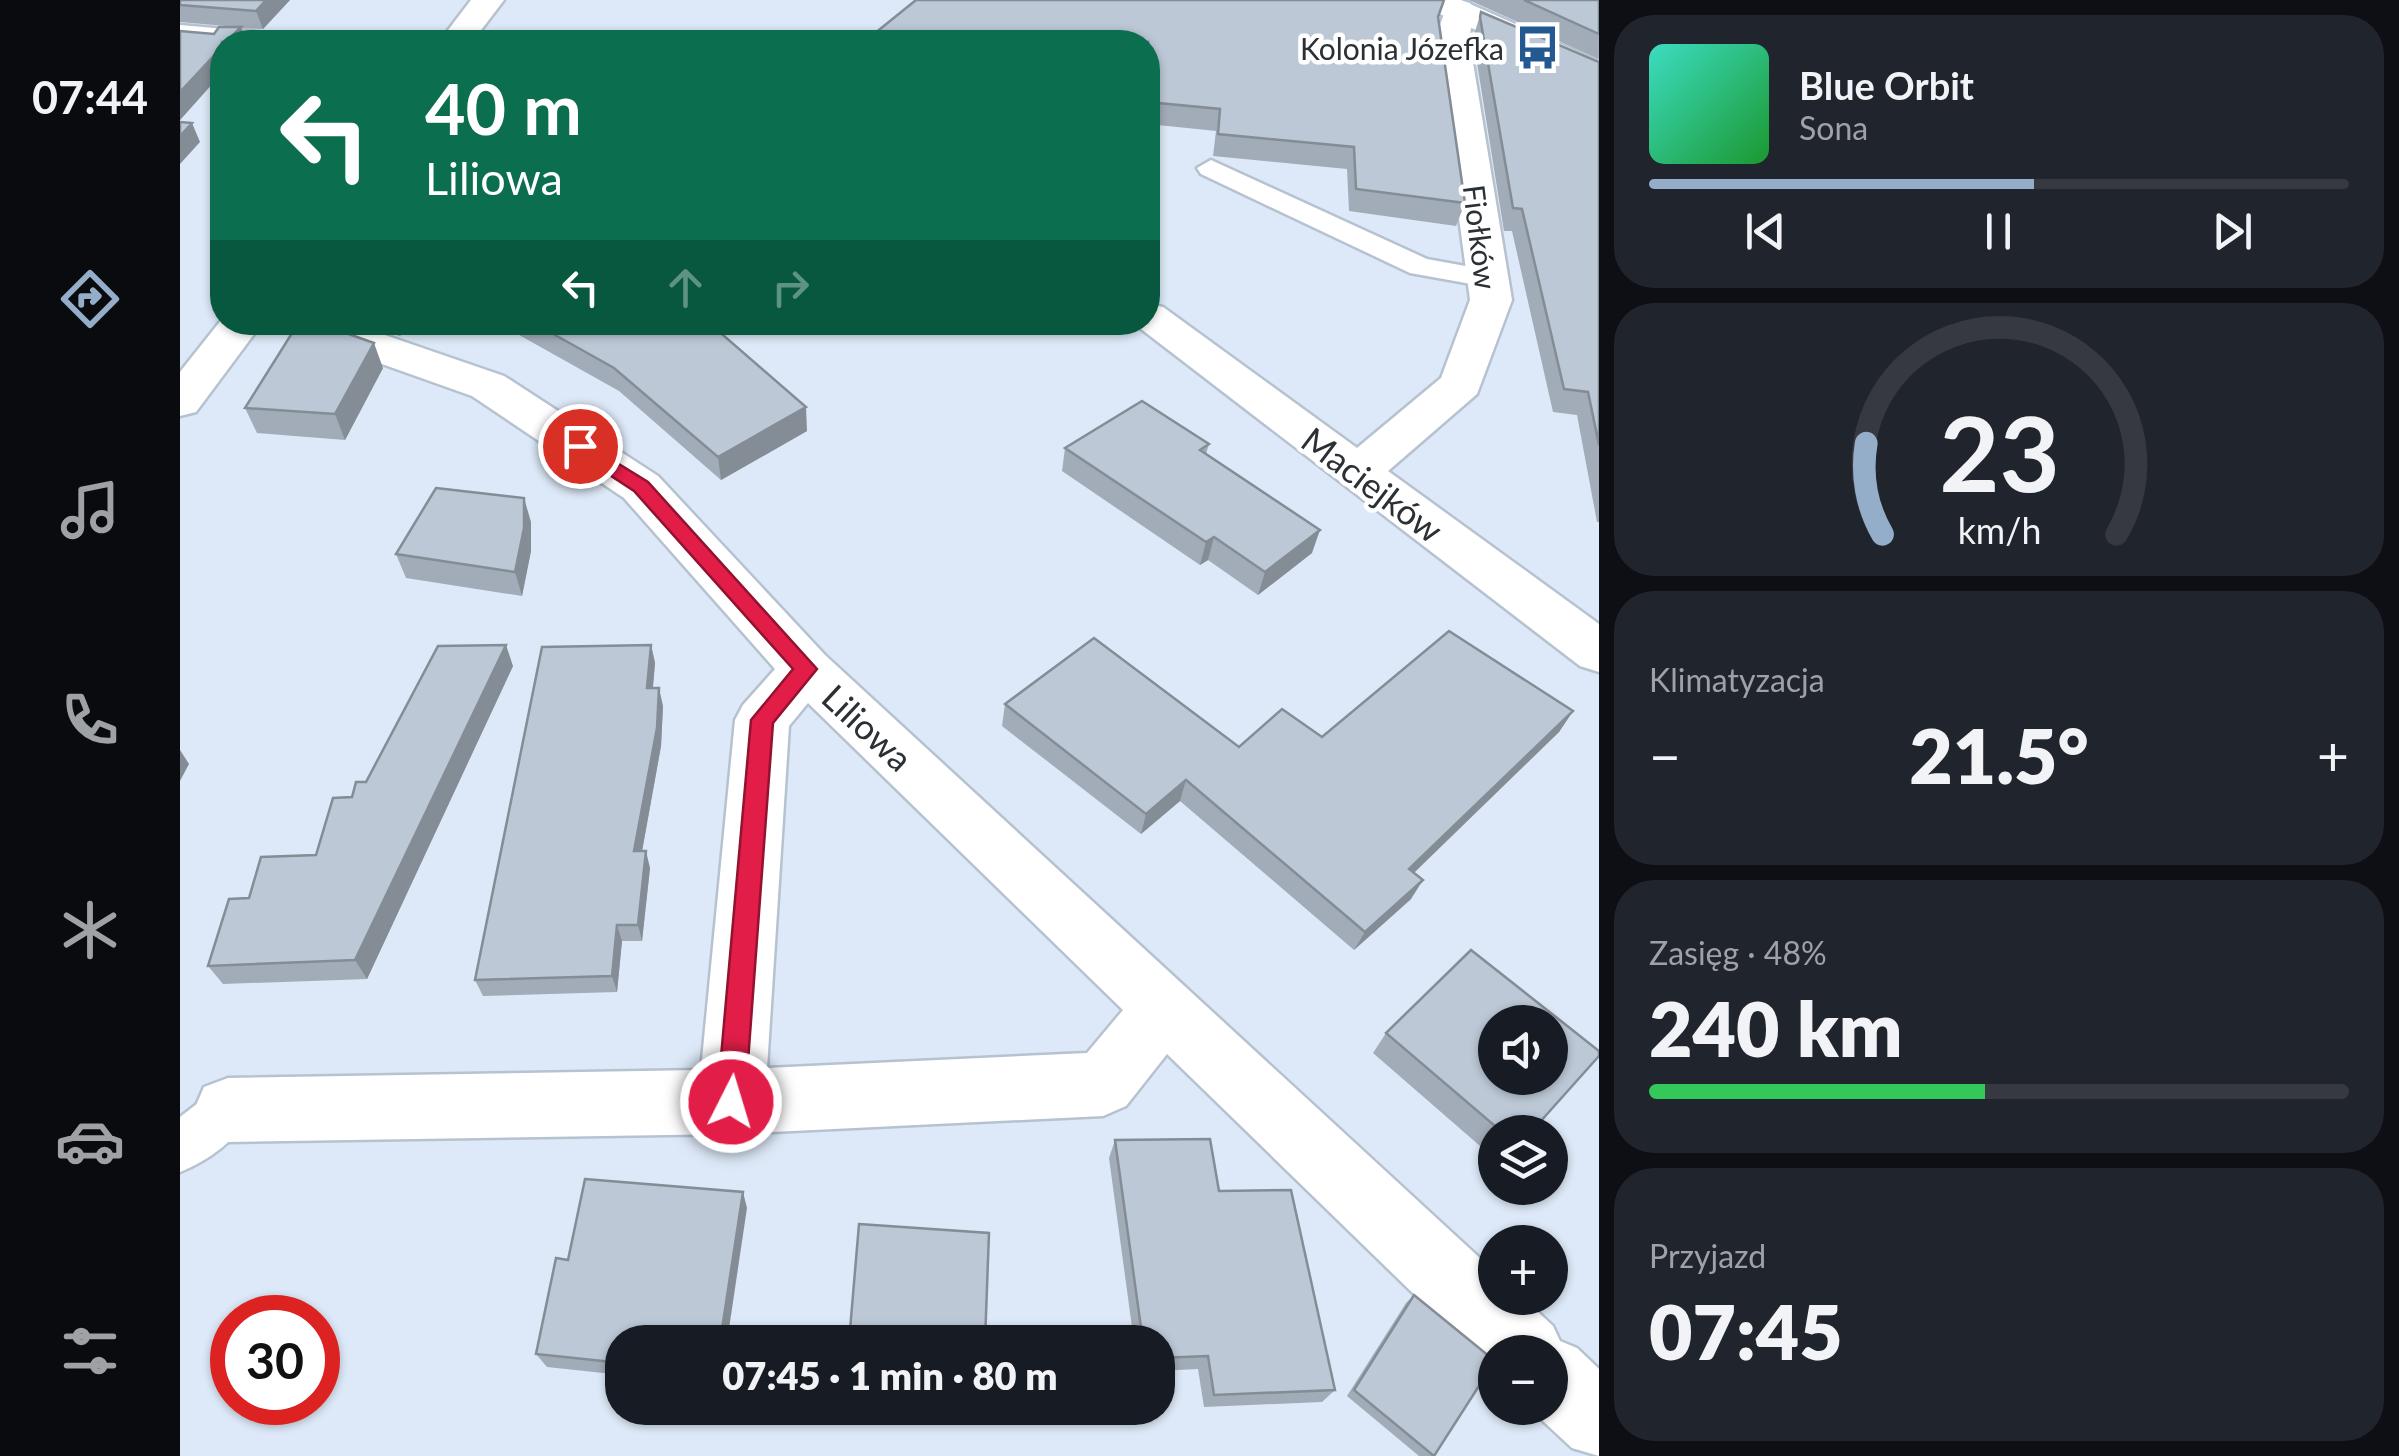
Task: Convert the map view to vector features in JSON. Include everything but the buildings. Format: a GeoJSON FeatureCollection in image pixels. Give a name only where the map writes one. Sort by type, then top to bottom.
{"type":"FeatureCollection","features":[{"type":"Feature","properties":{"kind":"street"},"geometry":{"type":"LineString","coordinates":[[465,30],[488,0]]}},
{"type":"Feature","properties":{"kind":"street"},"geometry":{"type":"LineString","coordinates":[[1447,5],[1599,74]]}},
{"type":"Feature","properties":{"kind":"street","name":"Fiołków"},"geometry":{"type":"LineString","coordinates":[[1356,472],[1461,384],[1491,300],[1447,5]]}},
{"type":"Feature","properties":{"kind":"street"},"geometry":{"type":"LineString","coordinates":[[180,35],[210,38]]}},
{"type":"Feature","properties":{"kind":"street","name":"Maciejków"},"geometry":{"type":"LineString","coordinates":[[1160,325],[1599,652]]}},
{"type":"Feature","properties":{"kind":"street"},"geometry":{"type":"LineString","coordinates":[[180,402],[232,335]]}},
{"type":"Feature","properties":{"kind":"street","name":"Liliowa"},"geometry":{"type":"LineString","coordinates":[[341,335],[488,386],[641,487],[806,669],[1509,1335]]}},
{"type":"Feature","properties":{"kind":"street"},"geometry":{"type":"LineString","coordinates":[[731,1102],[762,720],[806,669]]}},
{"type":"Feature","properties":{"kind":"street"},"geometry":{"type":"LineString","coordinates":[[204,1129],[1103,1084],[1165,1008]]}},
{"type":"Feature","properties":{"kind":"street"},"geometry":{"type":"LineString","coordinates":[[1568,1391],[1599,1421]]}},
{"type":"Feature","properties":{"kind":"lane"},"geometry":{"type":"LineString","coordinates":[[1211,168],[1420,267],[1488,278]]}},
{"type":"Feature","properties":{"kind":"place","name":"Kolonia Józefka"},"geometry":{"type":"Point","coordinates":[1537,48]}},
{"type":"Feature","properties":{"kind":"route"},"geometry":{"type":"LineString","coordinates":[[580,446],[641,487],[806,669],[762,720],[731,1102]]}}]}
